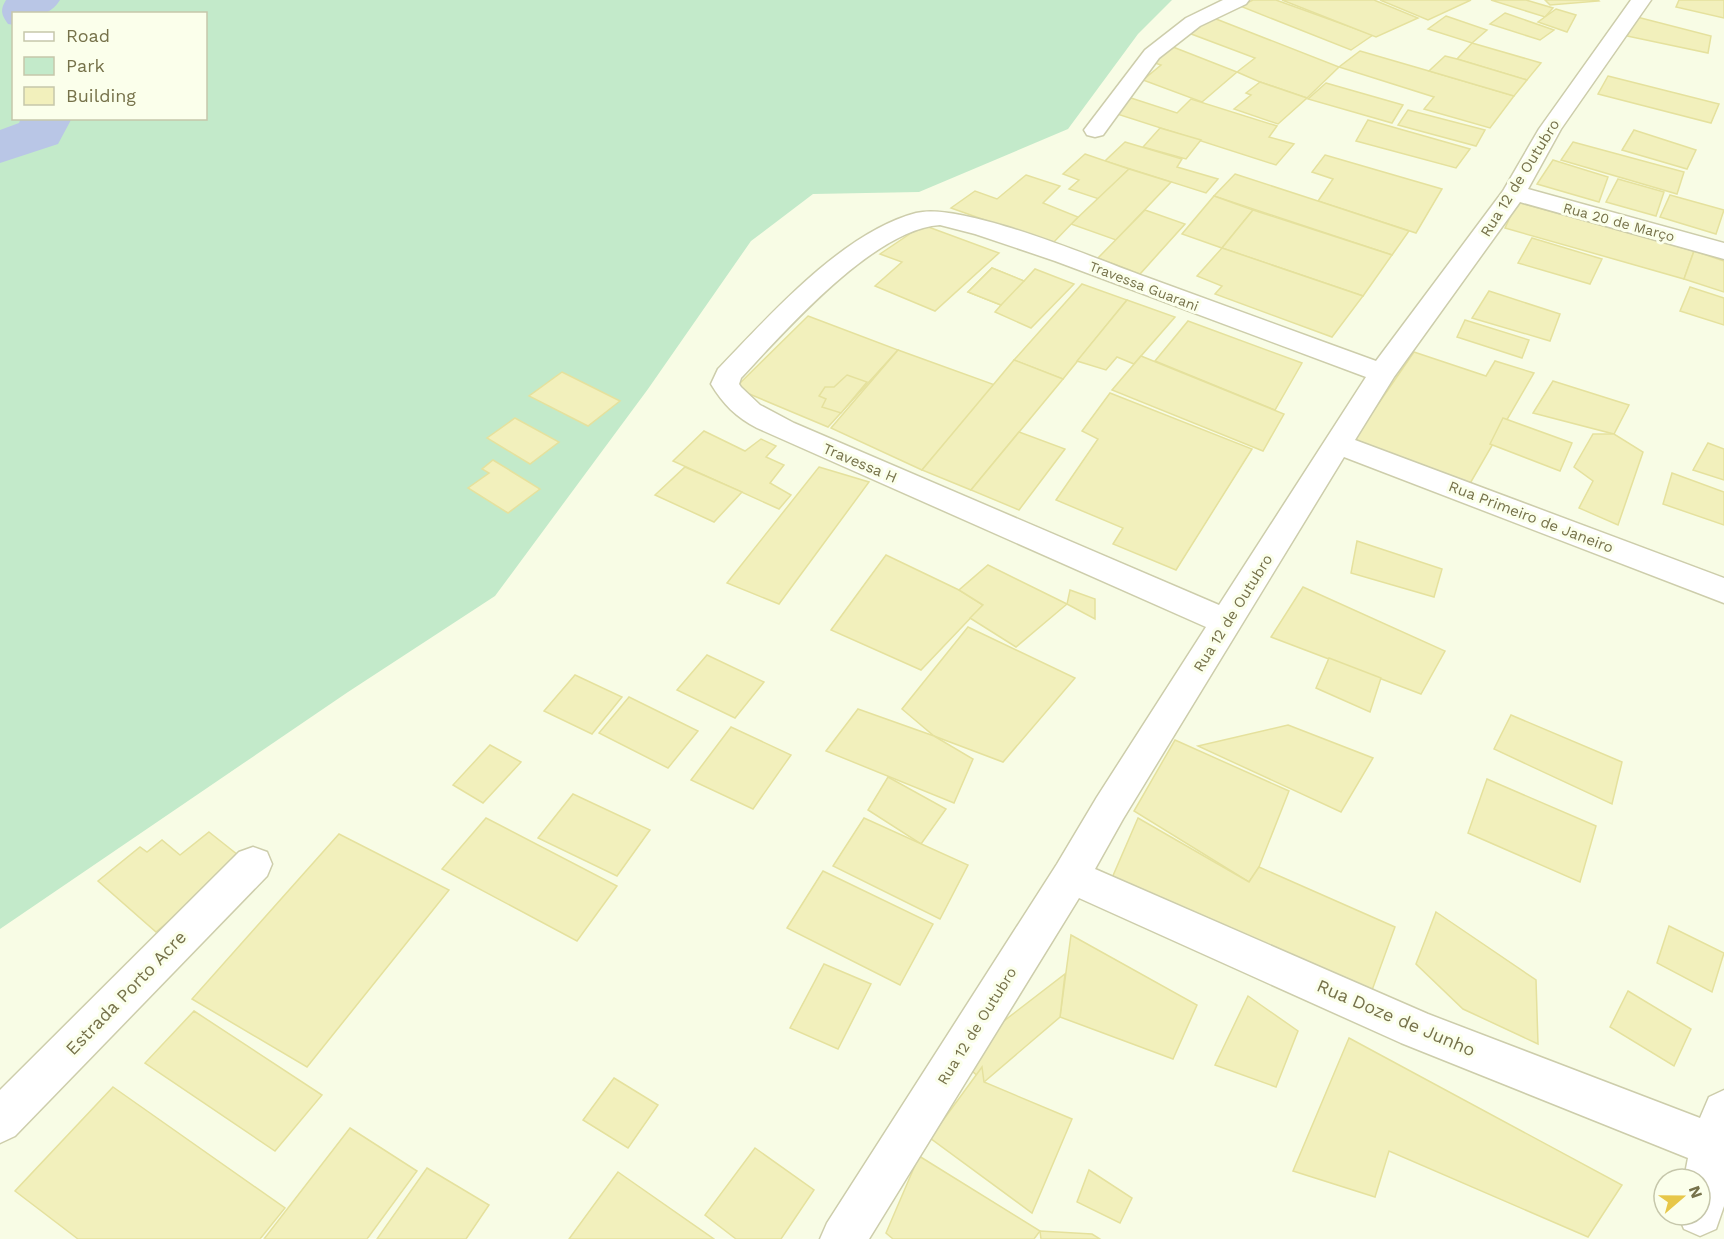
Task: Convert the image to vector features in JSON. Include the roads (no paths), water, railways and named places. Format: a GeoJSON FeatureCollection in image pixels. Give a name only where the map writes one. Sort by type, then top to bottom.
{"type":"FeatureCollection","features":[{"type":"Feature","properties":{"kind":"street"},"geometry":{"type":"LineString","coordinates":[[1095,130],[1152,54],[1193,22],[1239,0]]}},
{"type":"Feature","properties":{"kind":"street","name":"Rua 12 de Outubro"},"geometry":{"type":"LineString","coordinates":[[843,1239],[1382,373],[1514,193],[1550,129],[1641,0]]}},
{"type":"Feature","properties":{"kind":"street","name":"Rua 20 de Março"},"geometry":{"type":"LineString","coordinates":[[1514,193],[1724,251]]}},
{"type":"Feature","properties":{"kind":"street","name":"Travessa Guarani"},"geometry":{"type":"LineString","coordinates":[[904,225],[922,219],[940,218],[983,228],[1382,373]]}},
{"type":"Feature","properties":{"kind":"street","name":"Travessa H"},"geometry":{"type":"LineString","coordinates":[[904,225],[844,264],[796,303],[728,375],[725,384],[729,392],[755,416],[784,430],[1228,623]]}},
{"type":"Feature","properties":{"kind":"street","name":"Rua Primeiro de Janeiro"},"geometry":{"type":"LineString","coordinates":[[1338,444],[1724,591]]}},
{"type":"Feature","properties":{"kind":"street","name":"Estrada Porto Acre"},"geometry":{"type":"LineString","coordinates":[[0,1121],[253,864]]}},
{"type":"Feature","properties":{"kind":"street","name":"Rua Doze de Junho"},"geometry":{"type":"LineString","coordinates":[[1071,876],[1416,1029],[1720,1136]]}},
{"type":"Feature","properties":{"kind":"street"},"geometry":{"type":"LineString","coordinates":[[1712,1167],[1720,1136]]}},
{"type":"Feature","properties":{"kind":"waterway"},"geometry":{"type":"LineString","coordinates":[[22,12],[21,10],[38,0]]}},
{"type":"Feature","properties":{"kind":"waterway"},"geometry":{"type":"LineString","coordinates":[[0,147],[40,133],[46,120]]}}]}
